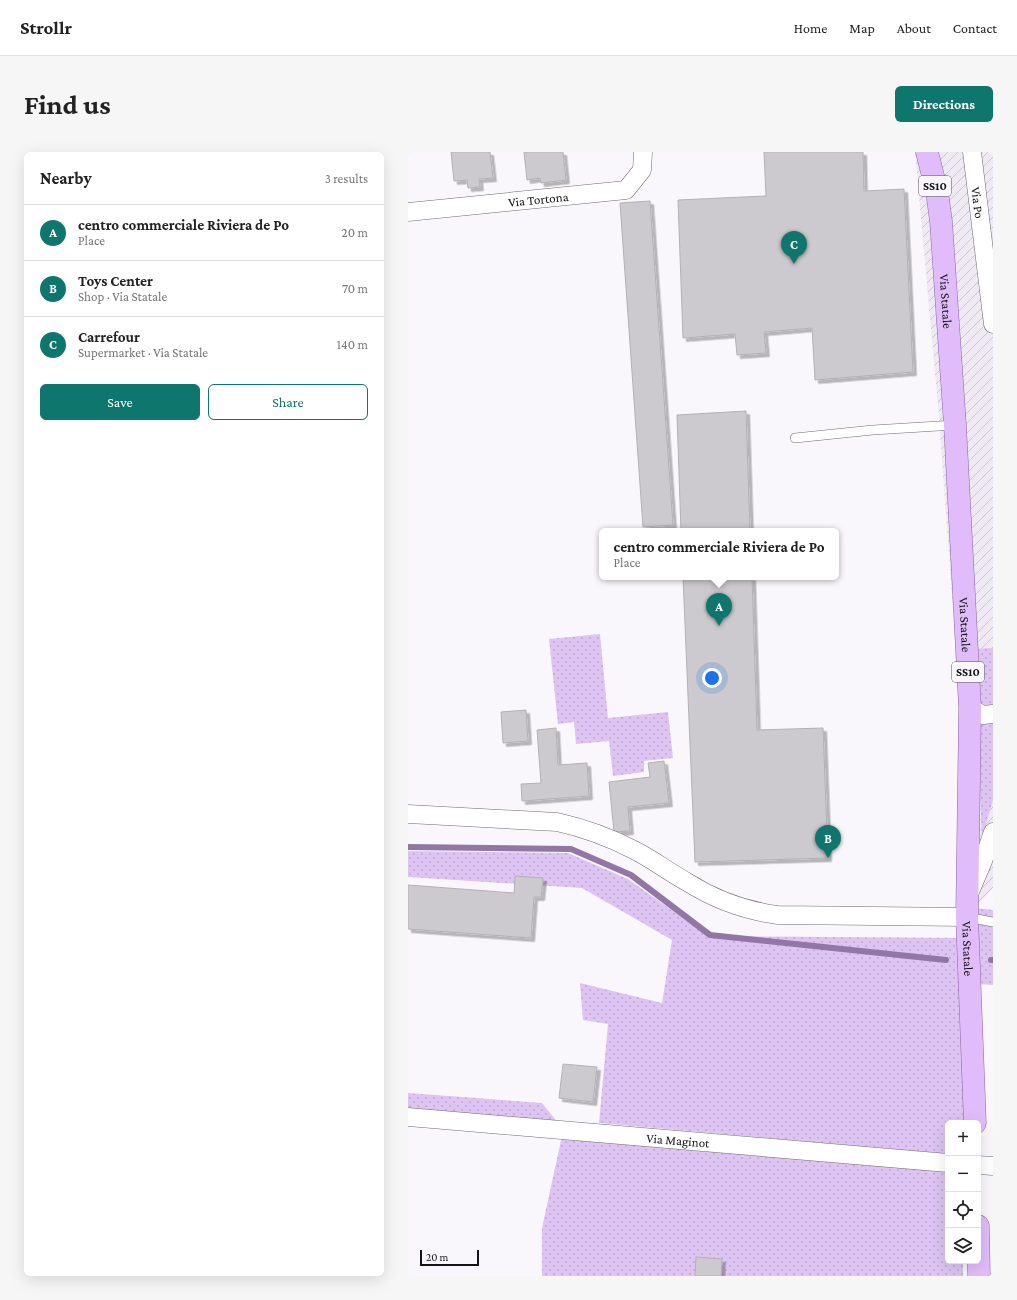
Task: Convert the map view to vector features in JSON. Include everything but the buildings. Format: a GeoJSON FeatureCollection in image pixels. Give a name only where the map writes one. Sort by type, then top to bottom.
{"type":"FeatureCollection","features":[{"type":"Feature","properties":{"kind":"main road","name":"Via Statale"},"geometry":{"type":"LineString","coordinates":[[927,152],[937,192],[941,221],[955,425],[970,708],[967,907],[975,1120]]}},
{"type":"Feature","properties":{"kind":"main road"},"geometry":{"type":"LineString","coordinates":[[978,1228],[979,1276]]}},
{"type":"Feature","properties":{"kind":"street","name":"Via Tortona"},"geometry":{"type":"LineString","coordinates":[[408,212],[626,190],[642,170],[643,152]]}},
{"type":"Feature","properties":{"kind":"street","name":"Via Po"},"geometry":{"type":"LineString","coordinates":[[972,152],[993,324]]}},
{"type":"Feature","properties":{"kind":"street"},"geometry":{"type":"LineString","coordinates":[[970,708],[983,715],[993,714]]}},
{"type":"Feature","properties":{"kind":"street"},"geometry":{"type":"LineString","coordinates":[[408,814],[557,822],[581,827],[603,834],[636,850],[688,883],[744,908],[760,913],[778,915],[967,907],[993,832]]}},
{"type":"Feature","properties":{"kind":"street","name":"Via Maginot"},"geometry":{"type":"LineString","coordinates":[[408,1117],[945,1162]]}},
{"type":"Feature","properties":{"kind":"street"},"geometry":{"type":"LineString","coordinates":[[981,1165],[993,1166]]}},
{"type":"Feature","properties":{"kind":"lane"},"geometry":{"type":"LineString","coordinates":[[795,438],[873,430],[955,425]]}},
{"type":"Feature","properties":{"kind":"lane"},"geometry":{"type":"LineString","coordinates":[[967,907],[993,922]]}},
{"type":"Feature","properties":{"kind":"shaded area"},"geometry":{"type":"Polygon","coordinates":[[[915,152],[993,152],[993,888],[975,908],[938,406],[915,152]]]}},
{"type":"Feature","properties":{"kind":"shaded area"},"geometry":{"type":"Polygon","coordinates":[[[600,634],[608,718],[668,712],[673,758],[644,761],[644,772],[613,776],[609,741],[576,744],[574,722],[558,724],[549,639],[600,634]]]}},
{"type":"Feature","properties":{"kind":"shaded area"},"geometry":{"type":"Polygon","coordinates":[[[993,648],[993,800],[982,838],[974,649],[993,648]]]}},
{"type":"Feature","properties":{"kind":"shaded area"},"geometry":{"type":"Polygon","coordinates":[[[408,851],[568,853],[628,879],[708,936],[975,938],[975,908],[993,910],[993,985],[977,984],[972,1120],[945,1120],[945,1154],[599,1123],[608,1024],[583,1020],[580,983],[662,1003],[672,940],[582,888],[408,877],[408,851]]]}},
{"type":"Feature","properties":{"kind":"shaded area"},"geometry":{"type":"Polygon","coordinates":[[[408,1093],[542,1103],[564,1130],[932,1167],[945,1172],[945,1264],[963,1264],[963,1276],[542,1276],[542,1228],[563,1131],[408,1116],[408,1093]]]}},
{"type":"Feature","properties":{"kind":"waterway"},"geometry":{"type":"LineString","coordinates":[[408,847],[571,849],[631,875],[710,935],[946,960]]}},
{"type":"Feature","properties":{"kind":"place","name":"Carrefour"},"geometry":{"type":"Point","coordinates":[794,264]}},
{"type":"Feature","properties":{"kind":"place","name":"centro commerciale Riviera de Po"},"geometry":{"type":"Point","coordinates":[719,626]}},
{"type":"Feature","properties":{"kind":"place","name":"Toys Center"},"geometry":{"type":"Point","coordinates":[828,858]}}]}
